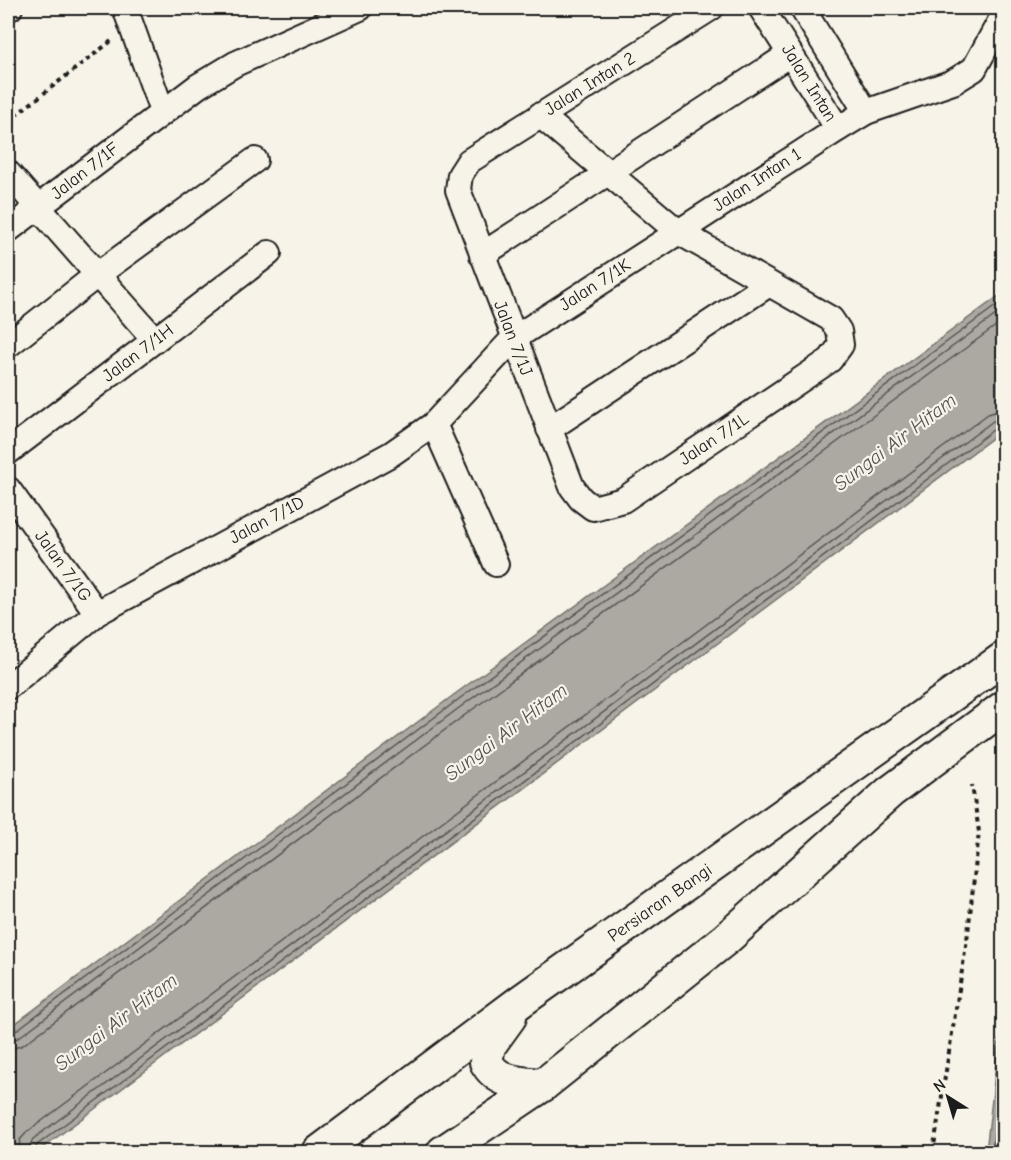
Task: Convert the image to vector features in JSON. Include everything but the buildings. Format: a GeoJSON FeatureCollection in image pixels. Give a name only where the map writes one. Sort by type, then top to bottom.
{"type":"FeatureCollection","features":[{"type":"Feature","properties":{"kind":"main road","name":"Persiaran Bangi"},"geometry":{"type":"LineString","coordinates":[[318,1152],[521,1001],[1004,658]]}},
{"type":"Feature","properties":{"kind":"main road"},"geometry":{"type":"LineString","coordinates":[[443,1152],[543,1086],[727,938],[890,792],[994,714]]}},
{"type":"Feature","properties":{"kind":"main road"},"geometry":{"type":"LineString","coordinates":[[521,1001],[489,1046],[486,1062],[497,1076],[513,1082],[543,1086]]}},
{"type":"Feature","properties":{"kind":"main road"},"geometry":{"type":"LineString","coordinates":[[346,1152],[377,1129],[419,1077]]}},
{"type":"Feature","properties":{"kind":"street","name":"Jalan 7/1F"},"geometry":{"type":"LineString","coordinates":[[8,230],[162,111],[235,64],[360,8]]}},
{"type":"Feature","properties":{"kind":"street","name":"Jalan Intan 2"},"geometry":{"type":"LineString","coordinates":[[469,161],[711,8]]}},
{"type":"Feature","properties":{"kind":"street","name":"Jalan Intan"},"geometry":{"type":"LineString","coordinates":[[761,8],[838,129]]}},
{"type":"Feature","properties":{"kind":"street"},"geometry":{"type":"LineString","coordinates":[[801,8],[866,112]]}},
{"type":"Feature","properties":{"kind":"street","name":"Jalan Intan 1"},"geometry":{"type":"LineString","coordinates":[[677,231],[866,112],[953,82],[974,69],[1004,14]]}},
{"type":"Feature","properties":{"kind":"street"},"geometry":{"type":"LineString","coordinates":[[128,16],[162,111]]}},
{"type":"Feature","properties":{"kind":"street"},"geometry":{"type":"LineString","coordinates":[[482,255],[790,54]]}},
{"type":"Feature","properties":{"kind":"street"},"geometry":{"type":"LineString","coordinates":[[540,115],[677,231],[769,284],[549,429]]}},
{"type":"Feature","properties":{"kind":"street"},"geometry":{"type":"LineString","coordinates":[[8,345],[97,275],[255,160]]}},
{"type":"Feature","properties":{"kind":"street","name":"Jalan 7/1J"},"geometry":{"type":"LineString","coordinates":[[469,161],[460,175],[458,190],[513,339],[572,487],[581,500],[593,508]]}},
{"type":"Feature","properties":{"kind":"street"},"geometry":{"type":"LineString","coordinates":[[8,173],[155,340]]}},
{"type":"Feature","properties":{"kind":"street","name":"Jalan 7/1K"},"geometry":{"type":"LineString","coordinates":[[513,339],[677,231]]}},
{"type":"Feature","properties":{"kind":"street","name":"Jalan 7/1H"},"geometry":{"type":"LineString","coordinates":[[8,452],[269,253]]}},
{"type":"Feature","properties":{"kind":"street","name":"Jalan 7/1L"},"geometry":{"type":"LineString","coordinates":[[593,508],[623,500],[830,360],[842,345],[839,331],[831,319],[769,284]]}},
{"type":"Feature","properties":{"kind":"street","name":"Jalan 7/1D"},"geometry":{"type":"LineString","coordinates":[[8,687],[97,613],[391,454],[434,424],[513,339]]}},
{"type":"Feature","properties":{"kind":"street"},"geometry":{"type":"LineString","coordinates":[[434,424],[496,564]]}},
{"type":"Feature","properties":{"kind":"street","name":"Jalan 7/1G"},"geometry":{"type":"LineString","coordinates":[[8,489],[97,613]]}},
{"type":"Feature","properties":{"kind":"path"},"geometry":{"type":"LineString","coordinates":[[8,121],[128,16]]}},
{"type":"Feature","properties":{"kind":"path"},"geometry":{"type":"LineString","coordinates":[[933,1152],[968,933],[980,832],[972,785]]}},
{"type":"Feature","properties":{"kind":"water","name":"Sungai Air Hitam"},"geometry":{"type":"Polygon","coordinates":[[[1003,293],[1003,430],[37,1152],[8,1152],[8,1029],[455,694],[1003,293]]]}},
{"type":"Feature","properties":{"kind":"water"},"geometry":{"type":"Polygon","coordinates":[[[1003,1002],[1003,1152],[986,1152],[1003,1002]]]}}]}
